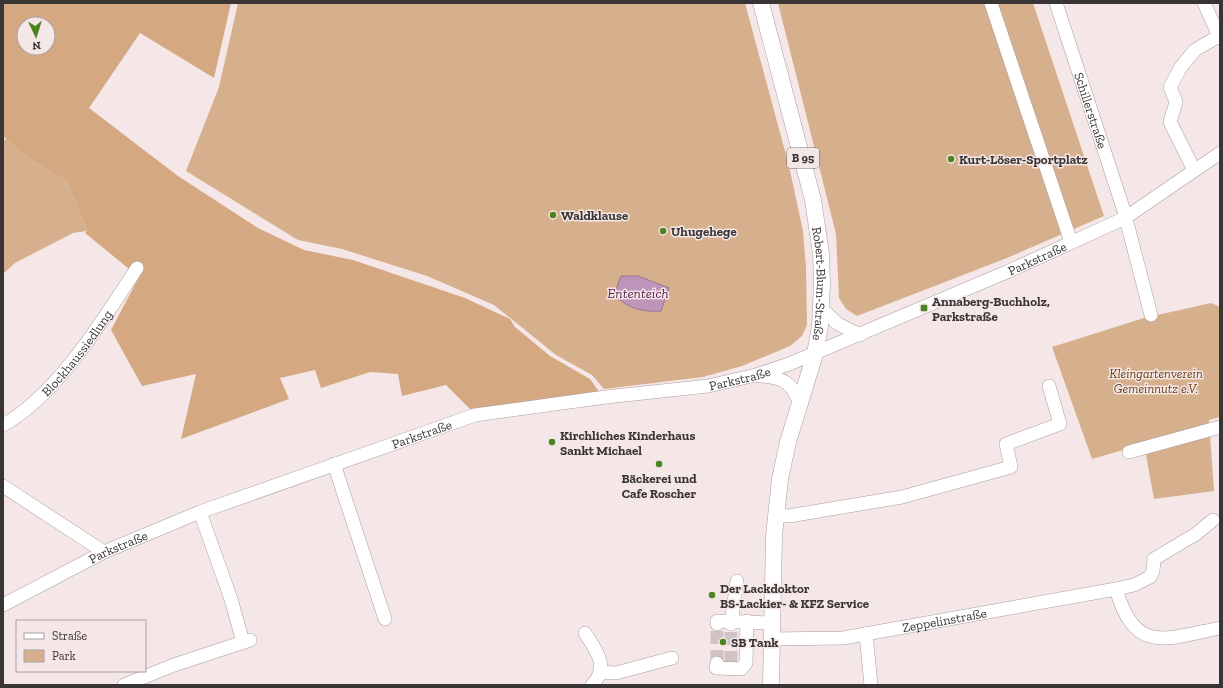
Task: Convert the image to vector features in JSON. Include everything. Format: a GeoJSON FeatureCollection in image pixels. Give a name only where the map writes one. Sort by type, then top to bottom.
{"type":"FeatureCollection","features":[{"type":"Feature","properties":{"kind":"main road","name":"Robert-Blum-Straße"},"geometry":{"type":"LineString","coordinates":[[761,3],[813,200],[821,254],[822,309],[815,354],[783,460],[775,515],[771,685]]}},
{"type":"Feature","properties":{"kind":"street"},"geometry":{"type":"LineString","coordinates":[[991,3],[1071,242]]}},
{"type":"Feature","properties":{"kind":"street","name":"Schillerstraße"},"geometry":{"type":"LineString","coordinates":[[1056,3],[1125,218]]}},
{"type":"Feature","properties":{"kind":"street"},"geometry":{"type":"LineString","coordinates":[[1194,170],[1170,122],[1176,102],[1170,87],[1181,67],[1195,50],[1220,37],[1204,3]]}},
{"type":"Feature","properties":{"kind":"street","name":"Parkstraße"},"geometry":{"type":"LineString","coordinates":[[3,605],[104,552],[200,512],[475,415],[606,397],[700,387],[756,375],[815,354],[1009,272],[1125,218],[1194,170],[1220,154]]}},
{"type":"Feature","properties":{"kind":"street"},"geometry":{"type":"LineString","coordinates":[[1125,218],[1151,315]]}},
{"type":"Feature","properties":{"kind":"street","name":"Blockhaussiedlung"},"geometry":{"type":"LineString","coordinates":[[3,426],[43,395],[64,371],[93,335],[137,268]]}},
{"type":"Feature","properties":{"kind":"street"},"geometry":{"type":"LineString","coordinates":[[822,309],[838,324],[860,335]]}},
{"type":"Feature","properties":{"kind":"street"},"geometry":{"type":"LineString","coordinates":[[756,375],[776,378],[787,383],[796,394],[800,405]]}},
{"type":"Feature","properties":{"kind":"street"},"geometry":{"type":"LineString","coordinates":[[775,515],[789,516],[902,496],[1012,467],[1006,444],[1060,424],[1049,386]]}},
{"type":"Feature","properties":{"kind":"street"},"geometry":{"type":"LineString","coordinates":[[1129,452],[1217,428]]}},
{"type":"Feature","properties":{"kind":"street"},"geometry":{"type":"LineString","coordinates":[[334,464],[385,619]]}},
{"type":"Feature","properties":{"kind":"street"},"geometry":{"type":"LineString","coordinates":[[3,486],[104,552]]}},
{"type":"Feature","properties":{"kind":"street"},"geometry":{"type":"LineString","coordinates":[[124,685],[174,665],[247,641],[200,512]]}},
{"type":"Feature","properties":{"kind":"street","name":"Zeppelinstraße"},"geometry":{"type":"LineString","coordinates":[[717,624],[717,621],[731,623],[747,621],[772,631],[843,638],[1116,589],[1134,585],[1150,577],[1153,571],[1154,559],[1196,534],[1213,520]]}},
{"type":"Feature","properties":{"kind":"street"},"geometry":{"type":"LineString","coordinates":[[731,623],[737,581]]}},
{"type":"Feature","properties":{"kind":"street"},"geometry":{"type":"LineString","coordinates":[[1116,589],[1126,617],[1140,634],[1158,640],[1220,628]]}},
{"type":"Feature","properties":{"kind":"street"},"geometry":{"type":"LineString","coordinates":[[716,663],[716,668],[731,666],[741,669],[746,663],[747,621]]}},
{"type":"Feature","properties":{"kind":"street"},"geometry":{"type":"LineString","coordinates":[[585,633],[598,656],[601,672],[598,679],[592,685]]}},
{"type":"Feature","properties":{"kind":"street"},"geometry":{"type":"LineString","coordinates":[[866,634],[871,685]]}},
{"type":"Feature","properties":{"kind":"street"},"geometry":{"type":"LineString","coordinates":[[601,672],[616,673],[672,658]]}},
{"type":"Feature","properties":{"kind":"green space"},"geometry":{"type":"Polygon","coordinates":[[[238,3],[745,3],[789,166],[803,231],[806,268],[807,325],[802,336],[790,346],[742,366],[703,377],[604,389],[592,375],[556,355],[494,305],[427,276],[342,249],[298,240],[186,171],[219,87],[238,3]]]}},
{"type":"Feature","properties":{"kind":"green space","name":"Kurt-Löser-Sportplatz"},"geometry":{"type":"Polygon","coordinates":[[[778,3],[1033,3],[1104,216],[1007,258],[857,316],[846,309],[839,298],[836,234],[778,3]]]}},
{"type":"Feature","properties":{"kind":"green space"},"geometry":{"type":"Polygon","coordinates":[[[7,138],[34,162],[67,181],[87,231],[73,233],[15,263],[3,274],[3,141],[7,138]]]}},
{"type":"Feature","properties":{"kind":"green space","name":"Kleingartenverein Gemeinnutz e.V."},"geometry":{"type":"Polygon","coordinates":[[[1211,303],[1220,307],[1220,417],[1209,420],[1214,491],[1154,499],[1144,444],[1092,459],[1052,347],[1144,318],[1211,303]]]}},
{"type":"Feature","properties":{"kind":"shaded area"},"geometry":{"type":"Polygon","coordinates":[[[3,3],[231,3],[214,78],[140,33],[89,108],[178,176],[258,228],[304,250],[353,260],[465,298],[510,319],[515,327],[550,356],[590,379],[600,393],[471,410],[446,385],[402,396],[398,374],[370,372],[321,388],[315,370],[280,378],[289,399],[181,439],[196,374],[142,386],[111,330],[139,277],[85,233],[87,231],[67,181],[34,162],[3,136],[3,3]]]}},
{"type":"Feature","properties":{"kind":"water","name":"Ententeich"},"geometry":{"type":"Polygon","coordinates":[[[621,276],[638,276],[669,288],[661,311],[636,309],[625,304],[614,295],[621,276]]]}},
{"type":"Feature","properties":{"kind":"tunnel"},"geometry":{"type":"LineString","coordinates":[[717,624],[717,663]]}},
{"type":"Feature","properties":{"kind":"tunnel"},"geometry":{"type":"LineString","coordinates":[[731,624],[731,664]]}},
{"type":"Feature","properties":{"kind":"place","name":"Kurt-Löser-Sportplatz"},"geometry":{"type":"Point","coordinates":[951,159]}},
{"type":"Feature","properties":{"kind":"place","name":"Waldklause"},"geometry":{"type":"Point","coordinates":[553,215]}},
{"type":"Feature","properties":{"kind":"place","name":"Uhugehege"},"geometry":{"type":"Point","coordinates":[663,231]}},
{"type":"Feature","properties":{"kind":"place","name":"Annaberg-Buchholz, Parkstraße"},"geometry":{"type":"Point","coordinates":[924,308]}},
{"type":"Feature","properties":{"kind":"place","name":"Kirchliches Kinderhaus Sankt Michael"},"geometry":{"type":"Point","coordinates":[552,442]}},
{"type":"Feature","properties":{"kind":"place","name":"Bäckerei und Cafe Roscher"},"geometry":{"type":"Point","coordinates":[659,464]}},
{"type":"Feature","properties":{"kind":"place","name":"Der Lackdoktor BS-Lackier- & KFZ Service"},"geometry":{"type":"Point","coordinates":[712,595]}},
{"type":"Feature","properties":{"kind":"place","name":"SB Tank"},"geometry":{"type":"Point","coordinates":[723,642]}}]}
